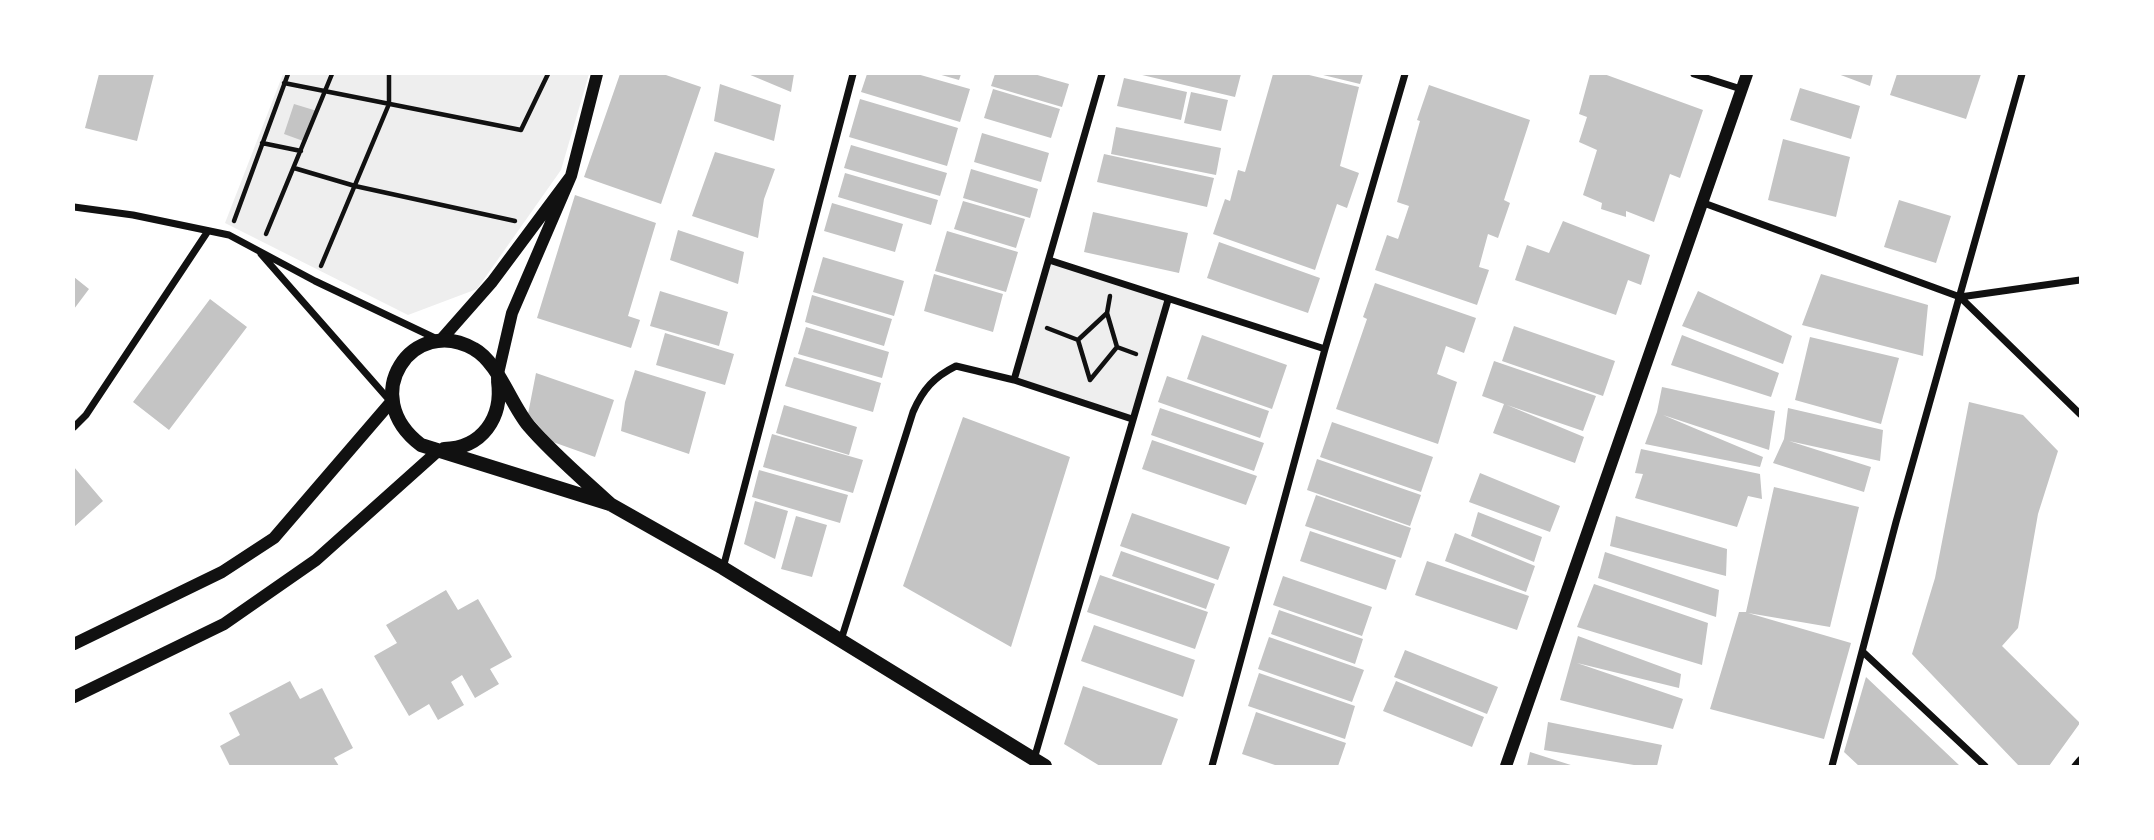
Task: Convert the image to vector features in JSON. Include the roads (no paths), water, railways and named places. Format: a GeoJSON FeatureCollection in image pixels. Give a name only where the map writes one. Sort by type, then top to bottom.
{"type":"FeatureCollection","features":[{"type":"Feature","properties":{"kind":"main road"},"geometry":{"type":"LineString","coordinates":[[610,504],[528,426],[488,362],[475,349],[458,342],[440,341],[423,345],[409,355],[398,368],[392,384],[391,402],[396,419],[407,434],[421,445],[610,504],[723,568],[1039,763]]}},
{"type":"Feature","properties":{"kind":"main road"},"geometry":{"type":"LineString","coordinates":[[439,450],[457,449],[474,442],[488,430],[498,405],[497,378]]}},
{"type":"Feature","properties":{"kind":"street"},"geometry":{"type":"LineString","coordinates":[[497,378],[512,313],[570,176],[597,74]]}},
{"type":"Feature","properties":{"kind":"street"},"geometry":{"type":"LineString","coordinates":[[723,568],[853,74]]}},
{"type":"Feature","properties":{"kind":"street"},"geometry":{"type":"LineString","coordinates":[[1014,380],[1102,74]]}},
{"type":"Feature","properties":{"kind":"street"},"geometry":{"type":"LineString","coordinates":[[1212,766],[1325,349],[1405,74]]}},
{"type":"Feature","properties":{"kind":"street"},"geometry":{"type":"LineString","coordinates":[[1694,74],[1741,89]]}},
{"type":"Feature","properties":{"kind":"street"},"geometry":{"type":"LineString","coordinates":[[1506,766],[1747,74]]}},
{"type":"Feature","properties":{"kind":"street"},"geometry":{"type":"LineString","coordinates":[[1832,766],[2022,74]]}},
{"type":"Feature","properties":{"kind":"street"},"geometry":{"type":"LineString","coordinates":[[74,207],[229,235],[315,281],[440,341],[492,282],[570,176]]}},
{"type":"Feature","properties":{"kind":"street"},"geometry":{"type":"LineString","coordinates":[[1701,202],[1960,297],[2081,414]]}},
{"type":"Feature","properties":{"kind":"street"},"geometry":{"type":"LineString","coordinates":[[74,427],[86,415],[208,230]]}},
{"type":"Feature","properties":{"kind":"street"},"geometry":{"type":"LineString","coordinates":[[74,645],[222,572],[274,538],[391,402],[259,250]]}},
{"type":"Feature","properties":{"kind":"street"},"geometry":{"type":"LineString","coordinates":[[1049,260],[1325,349]]}},
{"type":"Feature","properties":{"kind":"street"},"geometry":{"type":"LineString","coordinates":[[1960,297],[2081,280]]}},
{"type":"Feature","properties":{"kind":"street"},"geometry":{"type":"LineString","coordinates":[[1039,763],[1132,419],[1168,300]]}},
{"type":"Feature","properties":{"kind":"street"},"geometry":{"type":"LineString","coordinates":[[840,640],[922,391],[938,375],[956,366],[1014,380],[1132,419]]}},
{"type":"Feature","properties":{"kind":"street"},"geometry":{"type":"LineString","coordinates":[[74,696],[225,624],[316,560],[439,450]]}},
{"type":"Feature","properties":{"kind":"street"},"geometry":{"type":"LineString","coordinates":[[1863,652],[1985,766]]}},
{"type":"Feature","properties":{"kind":"street"},"geometry":{"type":"LineString","coordinates":[[2075,766],[2081,760]]}}]}
